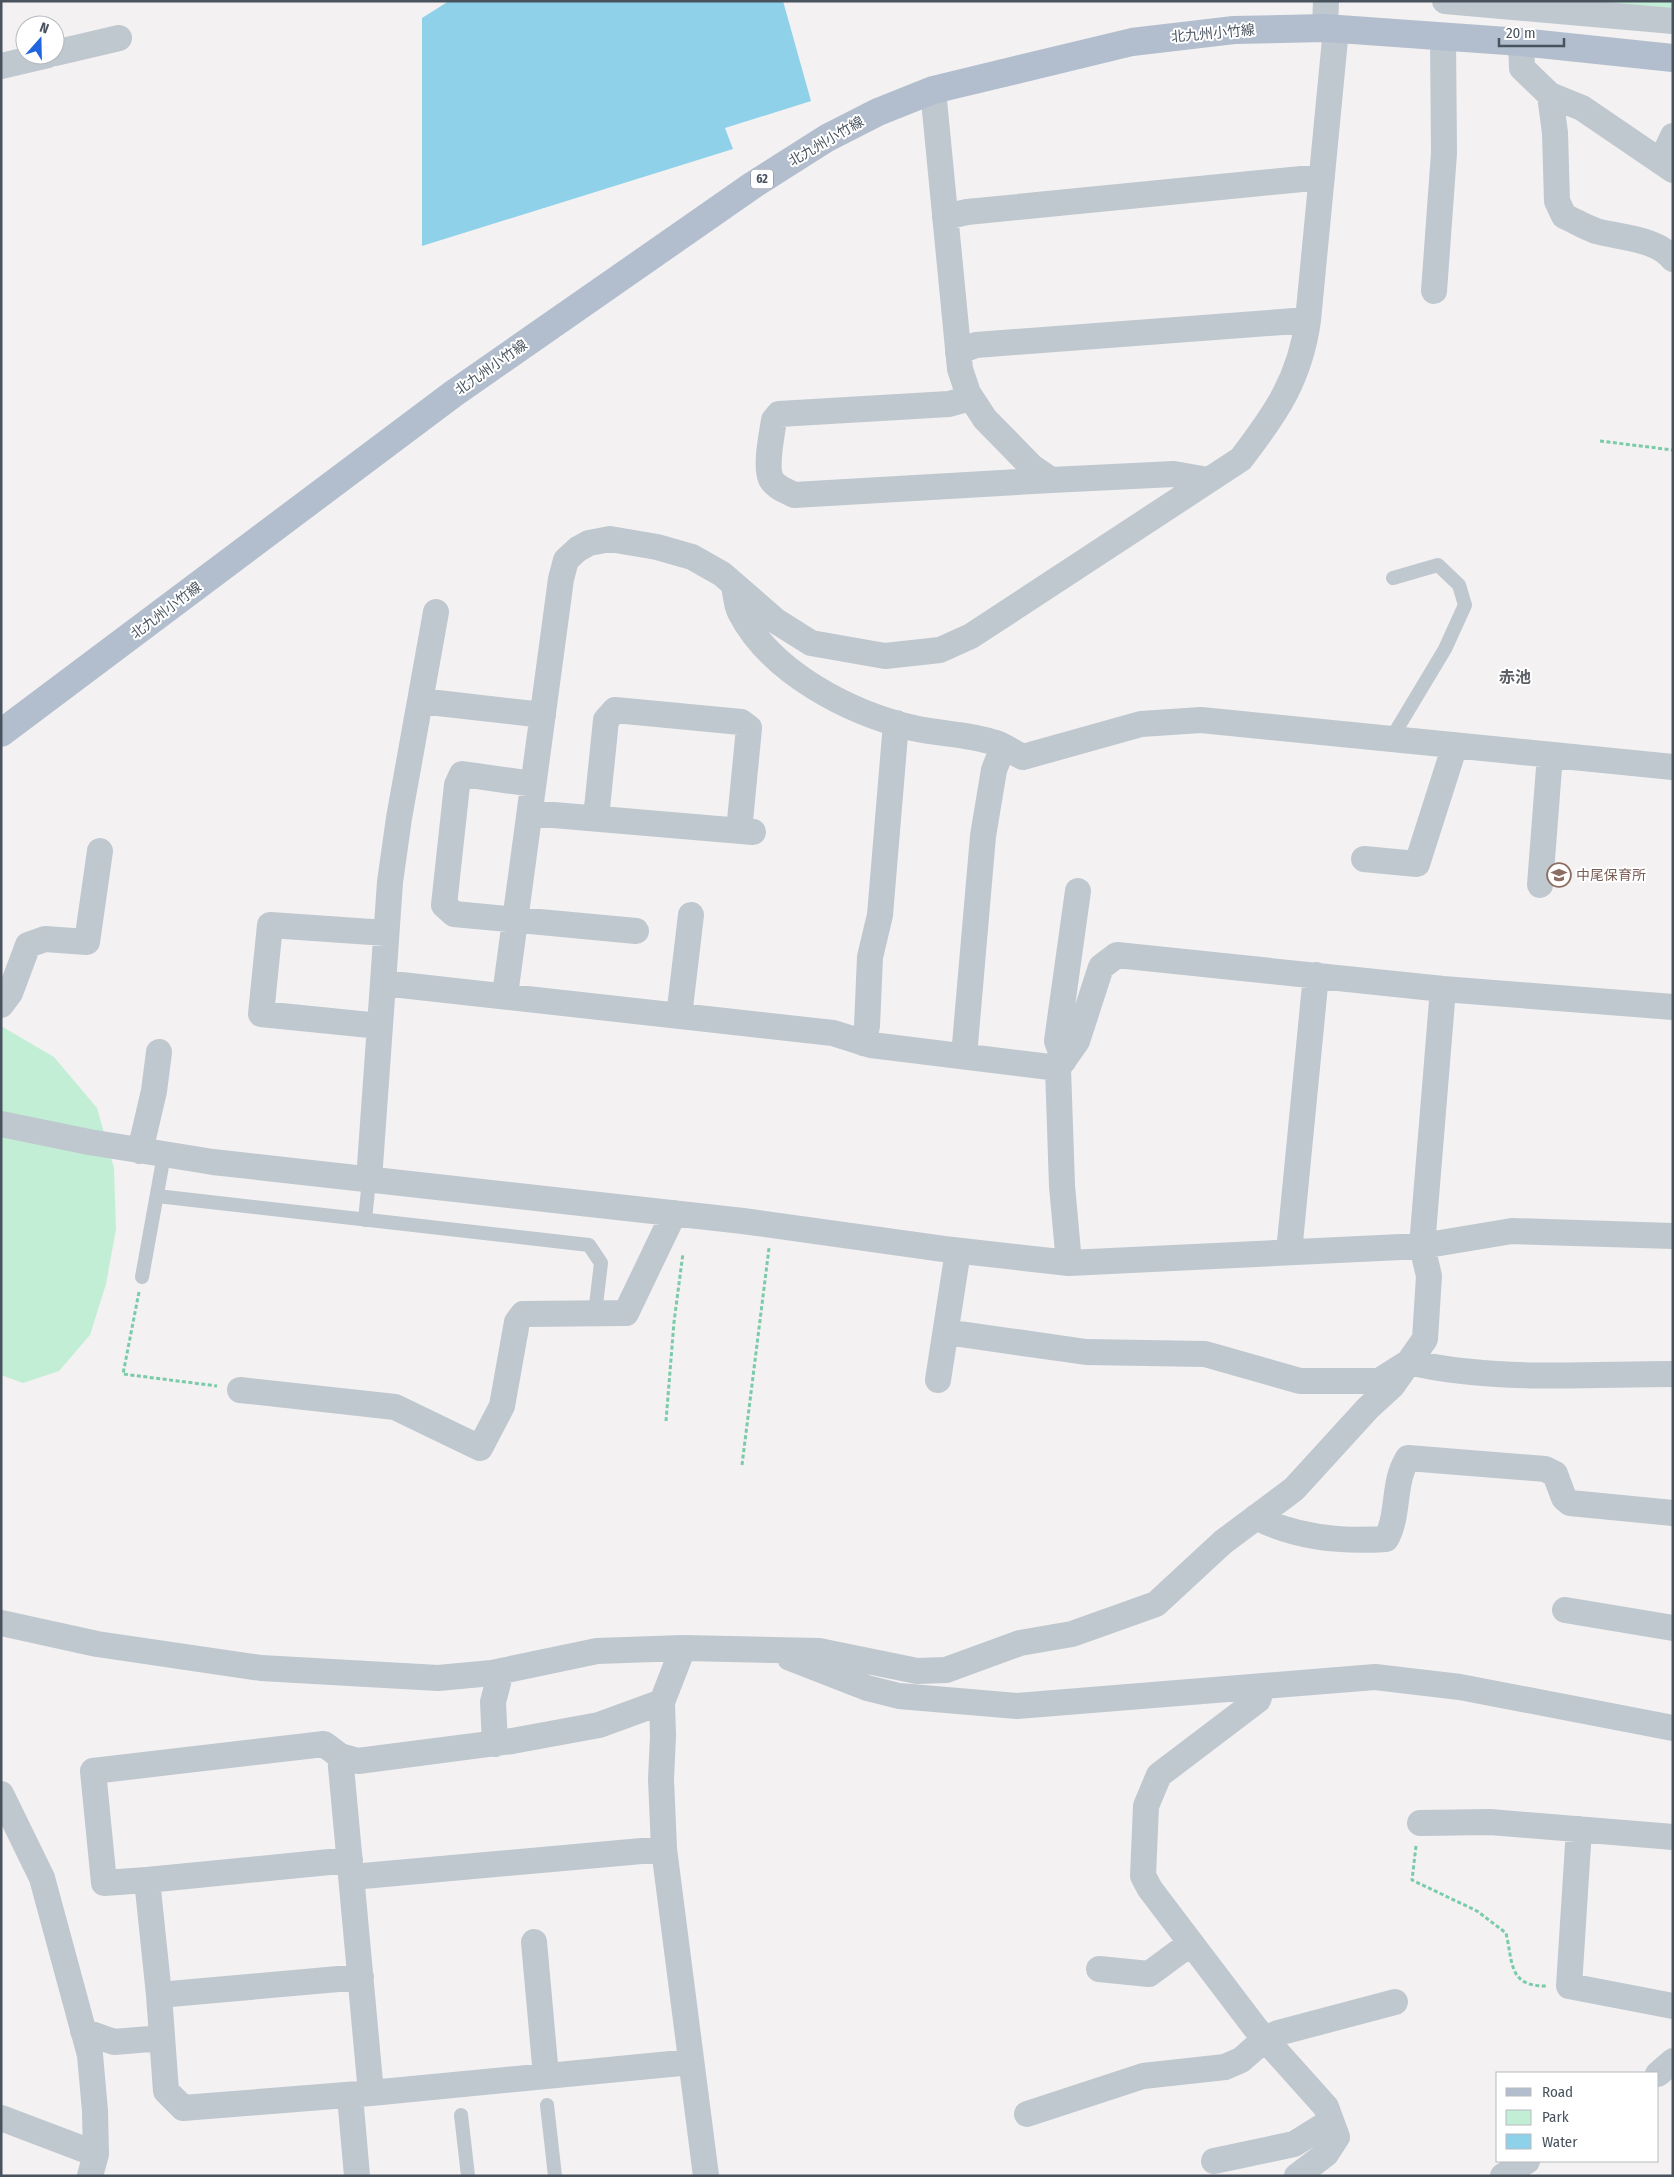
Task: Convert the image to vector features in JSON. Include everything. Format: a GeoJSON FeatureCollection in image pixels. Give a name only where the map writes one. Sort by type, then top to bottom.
{"type":"FeatureCollection","features":[{"type":"Feature","properties":{"kind":"main road","name":"北九州小竹線"},"geometry":{"type":"LineString","coordinates":[[1,733],[453,394],[753,184],[827,138],[878,112],[933,90],[1132,42],[1234,30],[1331,29],[1443,36],[1673,58]]}},
{"type":"Feature","properties":{"kind":"street"},"geometry":{"type":"LineString","coordinates":[[505,995],[561,579],[566,560],[578,549],[589,543],[610,539],[657,546],[692,557],[722,574],[776,621],[812,643],[885,656],[940,650],[971,636],[1241,459],[1265,428],[1299,366],[1308,320],[1322,177],[1331,29],[1326,1]]}},
{"type":"Feature","properties":{"kind":"street"},"geometry":{"type":"LineString","coordinates":[[1445,1],[1673,21]]}},
{"type":"Feature","properties":{"kind":"street"},"geometry":{"type":"LineString","coordinates":[[1434,291],[1444,153],[1443,36]]}},
{"type":"Feature","properties":{"kind":"street"},"geometry":{"type":"LineString","coordinates":[[65,51],[119,38]]}},
{"type":"Feature","properties":{"kind":"street"},"geometry":{"type":"LineString","coordinates":[[1521,42],[1522,68],[1550,95],[1582,108],[1667,166],[1673,136]]}},
{"type":"Feature","properties":{"kind":"street"},"geometry":{"type":"LineString","coordinates":[[1,66],[15,63]]}},
{"type":"Feature","properties":{"kind":"street"},"geometry":{"type":"LineString","coordinates":[[933,90],[960,369],[972,398],[985,419],[1032,467],[1051,480]]}},
{"type":"Feature","properties":{"kind":"street"},"geometry":{"type":"LineString","coordinates":[[1550,95],[1555,133],[1557,201],[1564,216],[1595,230],[1646,243],[1668,253],[1673,259]]}},
{"type":"Feature","properties":{"kind":"street"},"geometry":{"type":"LineString","coordinates":[[945,217],[967,212],[1322,177]]}},
{"type":"Feature","properties":{"kind":"street"},"geometry":{"type":"LineString","coordinates":[[958,352],[976,345],[1308,320]]}},
{"type":"Feature","properties":{"kind":"street"},"geometry":{"type":"LineString","coordinates":[[972,398],[949,404],[779,414],[774,420],[769,466],[771,480],[783,490],[794,494],[1174,474],[1208,480]]}},
{"type":"Feature","properties":{"kind":"street"},"geometry":{"type":"LineString","coordinates":[[734,586],[739,611],[757,638],[794,674],[828,695],[878,718],[996,743],[1023,757],[1141,724],[1201,720],[1673,767]]}},
{"type":"Feature","properties":{"kind":"street"},"geometry":{"type":"LineString","coordinates":[[369,1180],[390,882],[399,818],[436,612]]}},
{"type":"Feature","properties":{"kind":"street"},"geometry":{"type":"LineString","coordinates":[[420,701],[543,715]]}},
{"type":"Feature","properties":{"kind":"street"},"geometry":{"type":"LineString","coordinates":[[530,813],[746,832],[749,728],[741,722],[615,710],[606,720],[596,818]]}},
{"type":"Feature","properties":{"kind":"street"},"geometry":{"type":"LineString","coordinates":[[863,1043],[867,1026],[870,957],[880,915],[896,723]]}},
{"type":"Feature","properties":{"kind":"street"},"geometry":{"type":"LineString","coordinates":[[1364,859],[1416,864],[1454,745]]}},
{"type":"Feature","properties":{"kind":"street"},"geometry":{"type":"LineString","coordinates":[[964,1056],[984,836],[994,770],[1002,747]]}},
{"type":"Feature","properties":{"kind":"street"},"geometry":{"type":"LineString","coordinates":[[1540,885],[1550,755]]}},
{"type":"Feature","properties":{"kind":"street"},"geometry":{"type":"LineString","coordinates":[[533,784],[462,774],[457,785],[444,905],[454,914],[515,918],[636,931]]}},
{"type":"Feature","properties":{"kind":"street"},"geometry":{"type":"LineString","coordinates":[[1,1005],[10,993],[28,945],[45,939],[86,942],[100,851]]}},
{"type":"Feature","properties":{"kind":"street"},"geometry":{"type":"LineString","coordinates":[[1069,1263],[1062,1186],[1061,1064],[1057,1042],[1078,891]]}},
{"type":"Feature","properties":{"kind":"street"},"geometry":{"type":"LineString","coordinates":[[679,1016],[691,915]]}},
{"type":"Feature","properties":{"kind":"street"},"geometry":{"type":"LineString","coordinates":[[380,1026],[261,1014],[270,925],[386,933]]}},
{"type":"Feature","properties":{"kind":"street"},"geometry":{"type":"LineString","coordinates":[[1061,1064],[1077,1041],[1101,967],[1117,954],[1443,989],[1673,1007]]}},
{"type":"Feature","properties":{"kind":"street"},"geometry":{"type":"LineString","coordinates":[[1289,1252],[1316,975]]}},
{"type":"Feature","properties":{"kind":"street"},"geometry":{"type":"LineString","coordinates":[[383,983],[505,995],[833,1033],[863,1043],[964,1056],[1061,1064]]}},
{"type":"Feature","properties":{"kind":"street"},"geometry":{"type":"LineString","coordinates":[[1,1623],[97,1644],[261,1668],[438,1678],[501,1671],[597,1651],[683,1648],[819,1651],[917,1671],[946,1670],[1020,1643],[1072,1634],[1156,1604],[1223,1542],[1294,1489],[1368,1408],[1392,1386],[1425,1339],[1429,1276],[1422,1246],[1443,989]]}},
{"type":"Feature","properties":{"kind":"street"},"geometry":{"type":"LineString","coordinates":[[152,1153],[154,1091],[159,1052]]}},
{"type":"Feature","properties":{"kind":"street"},"geometry":{"type":"LineString","coordinates":[[8,1122],[88,1142],[152,1153],[369,1180],[681,1214],[958,1251],[1069,1263],[1422,1246],[1512,1231],[1673,1236]]}},
{"type":"Feature","properties":{"kind":"street"},"geometry":{"type":"LineString","coordinates":[[240,1390],[394,1407],[480,1448],[502,1406],[517,1322],[523,1314],[626,1313],[681,1214]]}},
{"type":"Feature","properties":{"kind":"street"},"geometry":{"type":"LineString","coordinates":[[938,1380],[958,1251]]}},
{"type":"Feature","properties":{"kind":"street"},"geometry":{"type":"LineString","coordinates":[[946,1332],[1086,1352],[1205,1354],[1300,1381],[1379,1381],[1409,1362],[1431,1367],[1488,1374],[1673,1374]]}},
{"type":"Feature","properties":{"kind":"street"},"geometry":{"type":"LineString","coordinates":[[1256,1517],[1277,1528],[1296,1534],[1357,1541],[1386,1539],[1392,1528],[1396,1485],[1408,1458],[1545,1470],[1556,1474],[1564,1498],[1570,1503],[1673,1513]]}},
{"type":"Feature","properties":{"kind":"street"},"geometry":{"type":"LineString","coordinates":[[1565,1610],[1673,1628]]}},
{"type":"Feature","properties":{"kind":"street"},"geometry":{"type":"LineString","coordinates":[[683,1648],[662,1702],[661,1778],[664,1848],[706,2176]]}},
{"type":"Feature","properties":{"kind":"street"},"geometry":{"type":"LineString","coordinates":[[771,1651],[866,1688],[899,1696],[1018,1706],[1375,1677],[1460,1687],[1673,1728]]}},
{"type":"Feature","properties":{"kind":"street"},"geometry":{"type":"LineString","coordinates":[[495,1744],[493,1702],[501,1671]]}},
{"type":"Feature","properties":{"kind":"street"},"geometry":{"type":"LineString","coordinates":[[1263,1686],[1258,1700],[1159,1775],[1146,1806],[1143,1876],[1150,1889],[1265,2039],[1326,2108],[1338,2137],[1326,2154],[1297,2176]]}},
{"type":"Feature","properties":{"kind":"street"},"geometry":{"type":"LineString","coordinates":[[662,1702],[599,1725],[495,1744],[358,1761],[340,1756],[324,1744],[93,1771],[104,1883],[664,1848]]}},
{"type":"Feature","properties":{"kind":"street"},"geometry":{"type":"LineString","coordinates":[[340,1756],[361,1977],[361,2095],[357,2176]]}},
{"type":"Feature","properties":{"kind":"street"},"geometry":{"type":"LineString","coordinates":[[1,1794],[42,1878],[90,2055],[96,2111],[93,2165],[1,2118]]}},
{"type":"Feature","properties":{"kind":"street"},"geometry":{"type":"LineString","coordinates":[[1420,1823],[1490,1822],[1673,1837]]}},
{"type":"Feature","properties":{"kind":"street"},"geometry":{"type":"LineString","coordinates":[[1579,1829],[1569,1986],[1673,2006]]}},
{"type":"Feature","properties":{"kind":"street"},"geometry":{"type":"LineString","coordinates":[[147,1880],[159,1995],[166,2091],[183,2108],[361,2095],[691,2062]]}},
{"type":"Feature","properties":{"kind":"street"},"geometry":{"type":"LineString","coordinates":[[534,1942],[546,2076]]}},
{"type":"Feature","properties":{"kind":"street"},"geometry":{"type":"LineString","coordinates":[[1098,1969],[1150,1974],[1191,1943]]}},
{"type":"Feature","properties":{"kind":"street"},"geometry":{"type":"LineString","coordinates":[[159,1995],[361,1977]]}},
{"type":"Feature","properties":{"kind":"street"},"geometry":{"type":"LineString","coordinates":[[1027,2114],[1143,2076],[1225,2067],[1241,2060],[1265,2039],[1278,2033],[1395,2002]]}},
{"type":"Feature","properties":{"kind":"street"},"geometry":{"type":"LineString","coordinates":[[83,2031],[114,2042],[162,2038]]}},
{"type":"Feature","properties":{"kind":"street"},"geometry":{"type":"LineString","coordinates":[[1659,2073],[1673,2061]]}},
{"type":"Feature","properties":{"kind":"street"},"geometry":{"type":"LineString","coordinates":[[1214,2161],[1294,2144],[1331,2121]]}},
{"type":"Feature","properties":{"kind":"street"},"geometry":{"type":"LineString","coordinates":[[1503,2176],[1526,2162]]}},
{"type":"Feature","properties":{"kind":"lane"},"geometry":{"type":"LineString","coordinates":[[1391,739],[1445,649],[1464,605],[1459,585],[1438,565],[1393,578]]}},
{"type":"Feature","properties":{"kind":"lane"},"geometry":{"type":"LineString","coordinates":[[142,1277],[157,1196],[152,1153]]}},
{"type":"Feature","properties":{"kind":"lane"},"geometry":{"type":"LineString","coordinates":[[365,1220],[369,1180]]}},
{"type":"Feature","properties":{"kind":"lane"},"geometry":{"type":"LineString","coordinates":[[157,1196],[590,1245],[601,1263],[595,1313]]}},
{"type":"Feature","properties":{"kind":"lane"},"geometry":{"type":"LineString","coordinates":[[547,2105],[555,2176]]}},
{"type":"Feature","properties":{"kind":"lane"},"geometry":{"type":"LineString","coordinates":[[461,2115],[468,2176]]}},
{"type":"Feature","properties":{"kind":"path"},"geometry":{"type":"LineString","coordinates":[[1600,441],[1673,450]]}},
{"type":"Feature","properties":{"kind":"path"},"geometry":{"type":"LineString","coordinates":[[666,1421],[681,1214]]}},
{"type":"Feature","properties":{"kind":"path"},"geometry":{"type":"LineString","coordinates":[[742,1465],[766,1265],[773,1226]]}},
{"type":"Feature","properties":{"kind":"path"},"geometry":{"type":"LineString","coordinates":[[142,1277],[123,1374],[240,1390]]}},
{"type":"Feature","properties":{"kind":"path"},"geometry":{"type":"LineString","coordinates":[[1420,1823],[1412,1880],[1476,1911],[1506,1934],[1513,1972],[1525,1984],[1569,1986]]}},
{"type":"Feature","properties":{"kind":"green space"},"geometry":{"type":"Polygon","coordinates":[[[1547,1],[1673,1],[1673,13],[1547,1]]]}},
{"type":"Feature","properties":{"kind":"green space"},"geometry":{"type":"Polygon","coordinates":[[[1,1026],[54,1057],[97,1108],[114,1168],[116,1229],[106,1284],[90,1335],[59,1371],[23,1383],[1,1375],[1,1026]]]}},
{"type":"Feature","properties":{"kind":"water"},"geometry":{"type":"Polygon","coordinates":[[[449,1],[783,1],[811,101],[725,128],[733,149],[422,246],[422,18],[449,1]]]}},
{"type":"Feature","properties":{"kind":"place","name":"中尾保育所"},"geometry":{"type":"Point","coordinates":[1559,875]}},
{"type":"Feature","properties":{"kind":"district","name":"赤池"},"geometry":{"type":"Point","coordinates":[1515,677]}}]}
